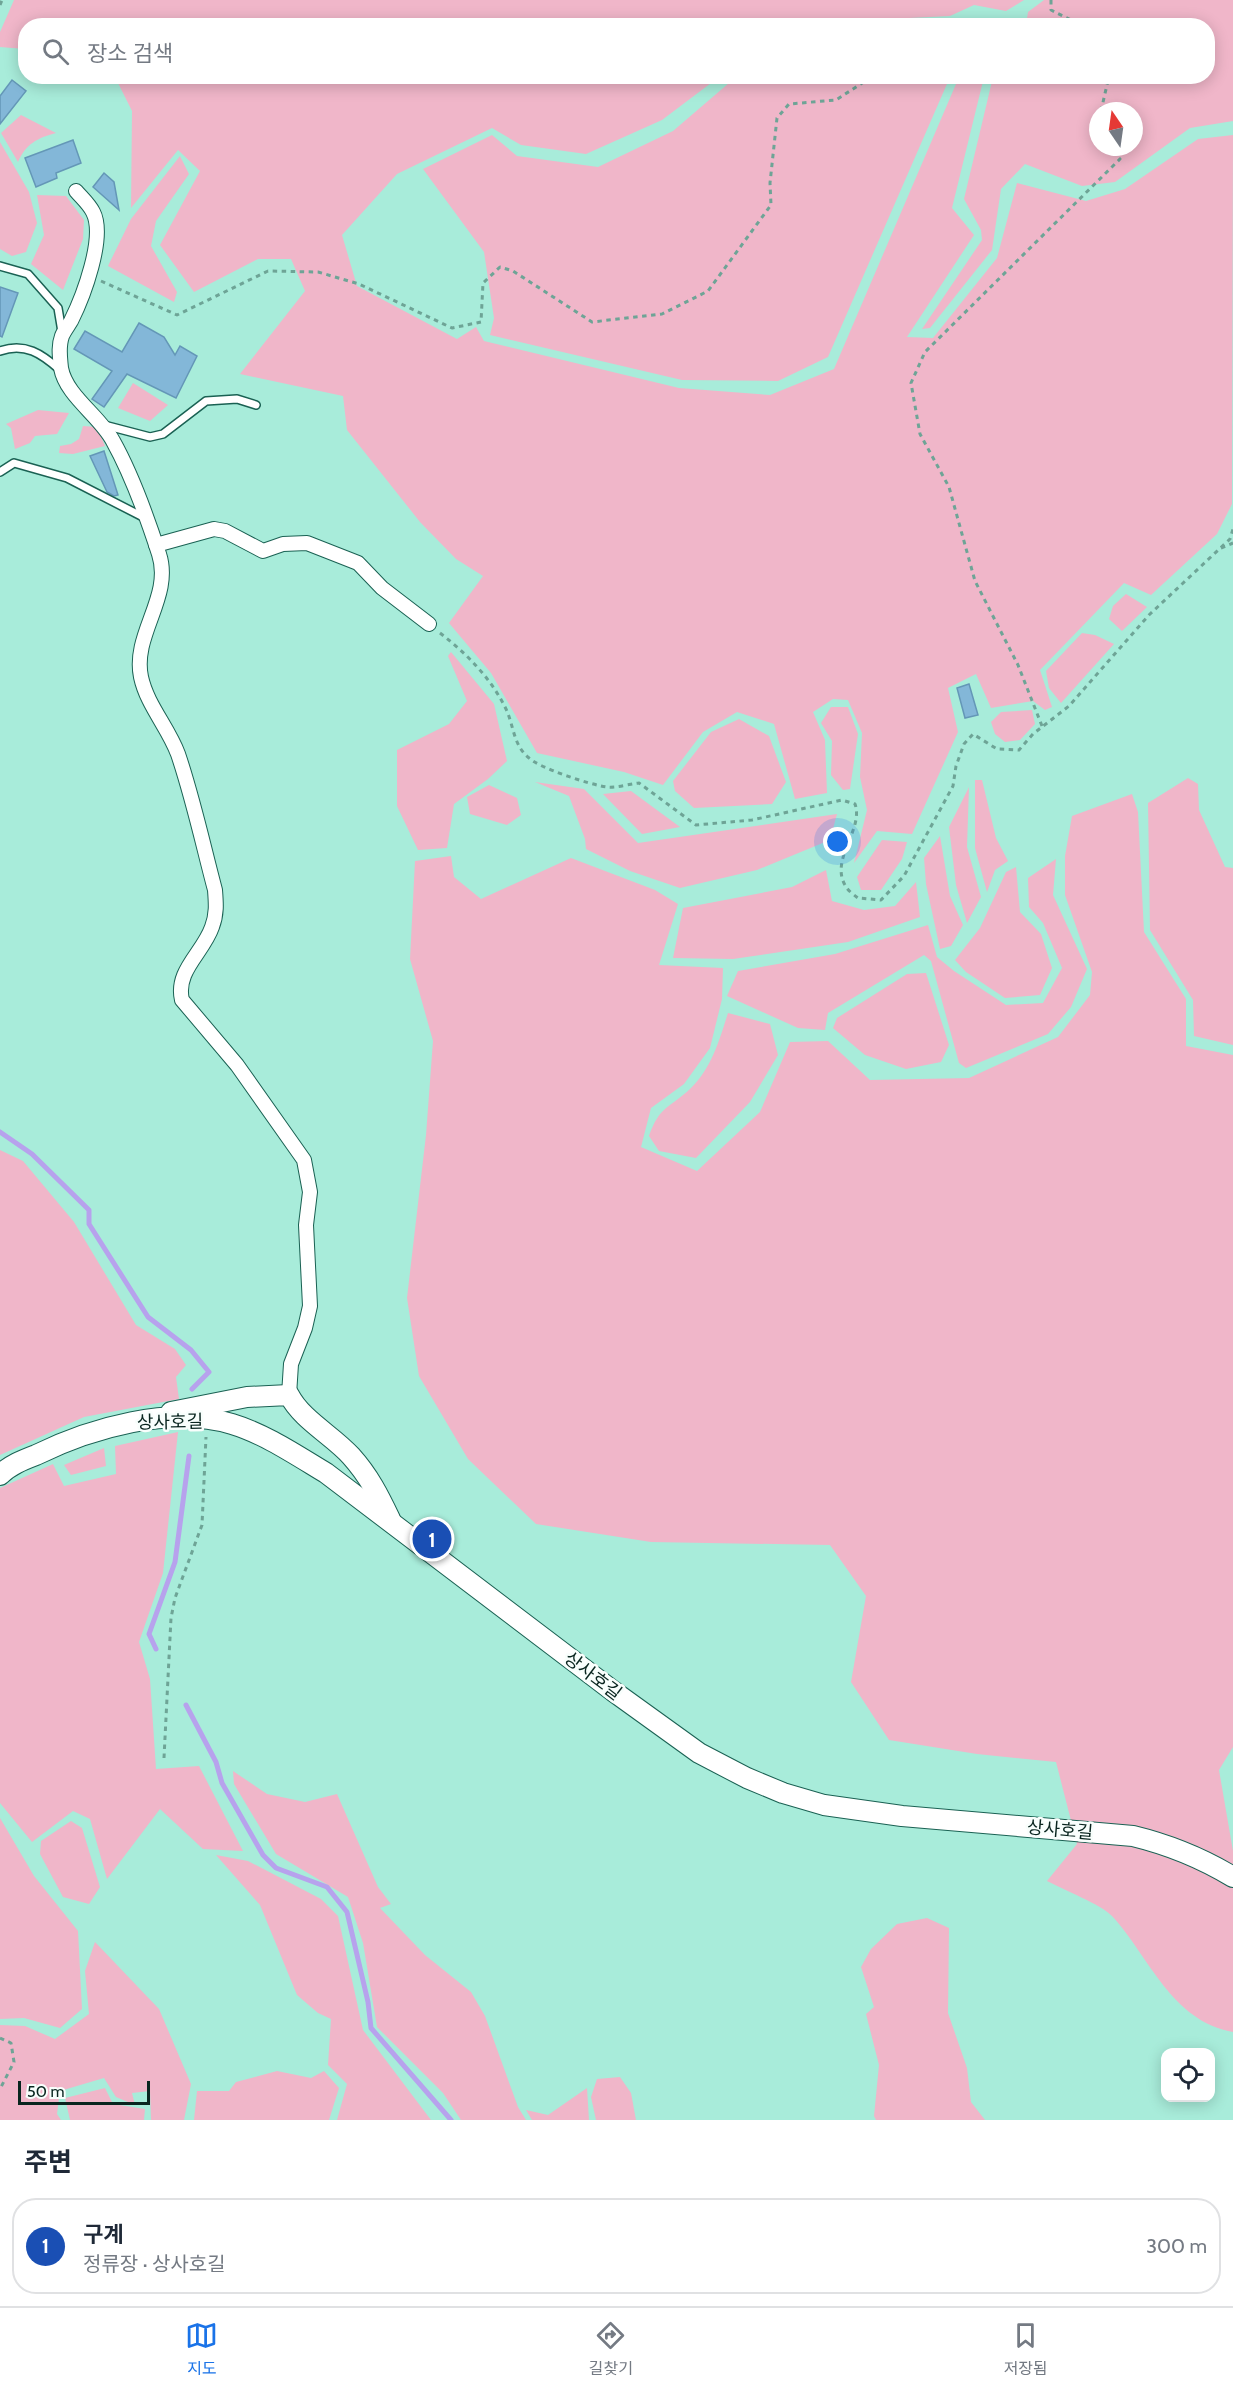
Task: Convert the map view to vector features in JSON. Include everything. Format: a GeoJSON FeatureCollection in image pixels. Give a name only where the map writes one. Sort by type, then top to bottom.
{"type":"FeatureCollection","features":[{"type":"Feature","properties":{"kind":"street"},"geometry":{"type":"LineString","coordinates":[[76,192],[88,203],[96,222],[95,252],[88,276],[62,335],[59,352],[62,372],[68,384],[104,425],[114,441],[156,545],[164,575],[152,622],[140,653],[141,675],[146,695],[164,724],[178,754],[215,890],[217,912],[212,929],[183,975],[180,991],[182,1000],[237,1065],[304,1160],[309,1176],[306,1255],[310,1306],[305,1328],[291,1364],[289,1395],[296,1409],[316,1423],[351,1455],[373,1482],[392,1523]]}},
{"type":"Feature","properties":{"kind":"street"},"geometry":{"type":"LineString","coordinates":[[156,545],[214,529],[225,531],[263,551],[283,544],[308,543],[357,563],[382,588],[429,624]]}},
{"type":"Feature","properties":{"kind":"street"},"geometry":{"type":"LineString","coordinates":[[155,1419],[180,1408],[247,1397],[289,1395]]}},
{"type":"Feature","properties":{"kind":"street","name":"상사호길"},"geometry":{"type":"LineString","coordinates":[[0,1475],[7,1468],[45,1450],[99,1429],[155,1419],[206,1420],[231,1424],[276,1444],[326,1473],[632,1705],[699,1753],[747,1778],[824,1805],[902,1816],[1133,1836],[1170,1845],[1196,1855],[1233,1877]]}},
{"type":"Feature","properties":{"kind":"lane"},"geometry":{"type":"LineString","coordinates":[[0,266],[28,274],[58,308],[62,335]]}},
{"type":"Feature","properties":{"kind":"lane"},"geometry":{"type":"LineString","coordinates":[[0,351],[9,348],[39,351],[62,372]]}},
{"type":"Feature","properties":{"kind":"lane"},"geometry":{"type":"LineString","coordinates":[[104,425],[150,437],[163,434],[206,401],[237,399],[256,405]]}},
{"type":"Feature","properties":{"kind":"lane"},"geometry":{"type":"LineString","coordinates":[[0,472],[14,463],[67,478],[145,518]]}},
{"type":"Feature","properties":{"kind":"path"},"geometry":{"type":"LineString","coordinates":[[0,5],[2,0]]}},
{"type":"Feature","properties":{"kind":"path"},"geometry":{"type":"LineString","coordinates":[[1051,0],[1051,10],[1067,18]]}},
{"type":"Feature","properties":{"kind":"path"},"geometry":{"type":"LineString","coordinates":[[88,276],[177,315],[268,271],[318,272],[359,284],[452,328],[481,322],[483,283],[500,267],[513,271],[592,322],[662,314],[708,291],[771,205],[770,183],[777,118],[789,104],[836,100],[861,84]]}},
{"type":"Feature","properties":{"kind":"path"},"geometry":{"type":"LineString","coordinates":[[1103,102],[1107,84]]}},
{"type":"Feature","properties":{"kind":"path"},"geometry":{"type":"LineString","coordinates":[[1042,726],[1018,665],[975,581],[949,487],[920,434],[911,383],[925,352],[1120,159],[1117,156]]}},
{"type":"Feature","properties":{"kind":"path"},"geometry":{"type":"LineString","coordinates":[[429,624],[457,646],[492,684],[507,711],[513,737],[529,759],[575,779],[608,787],[639,783],[696,825],[752,820],[843,800],[855,804],[858,812],[842,863],[844,885],[858,898],[881,900],[904,876],[952,786],[964,744],[973,734],[997,749],[1019,750],[1042,726],[1069,706],[1149,615],[1230,538],[1233,529]]}},
{"type":"Feature","properties":{"kind":"path"},"geometry":{"type":"LineString","coordinates":[[1217,550],[1233,543]]}},
{"type":"Feature","properties":{"kind":"path"},"geometry":{"type":"LineString","coordinates":[[164,1758],[171,1618],[175,1598],[202,1525],[206,1420]]}},
{"type":"Feature","properties":{"kind":"path"},"geometry":{"type":"LineString","coordinates":[[0,2038],[11,2043],[14,2062],[0,2089]]}},
{"type":"Feature","properties":{"kind":"shaded area"},"geometry":{"type":"Polygon","coordinates":[[[14,0],[1024,0],[1006,11],[974,5],[950,16],[909,18],[18,18],[18,48],[0,47],[0,32],[14,0]]]}},
{"type":"Feature","properties":{"kind":"shaded area"},"geometry":{"type":"Polygon","coordinates":[[[1044,0],[1233,0],[1233,121],[1190,128],[1115,182],[1082,186],[1025,164],[1001,189],[992,250],[930,328],[922,329],[982,240],[981,230],[964,199],[991,84],[1215,84],[1215,18],[1027,18],[1028,12],[1044,0]]]}},
{"type":"Feature","properties":{"kind":"shaded area"},"geometry":{"type":"Polygon","coordinates":[[[118,84],[710,84],[662,120],[586,154],[521,145],[492,128],[397,174],[342,235],[357,286],[457,339],[476,327],[484,341],[679,388],[770,395],[834,369],[956,84],[982,84],[952,208],[974,235],[907,337],[933,338],[997,258],[1017,183],[1086,201],[1125,189],[1198,139],[1233,135],[1232,504],[1217,534],[1151,595],[1124,583],[1040,670],[1052,707],[1045,710],[1033,701],[991,708],[976,674],[948,688],[958,732],[912,834],[877,831],[854,863],[867,810],[860,777],[862,733],[848,700],[833,699],[813,712],[825,740],[827,793],[795,799],[774,724],[737,712],[703,732],[663,785],[624,772],[537,753],[491,673],[449,623],[483,576],[456,559],[420,522],[347,430],[343,396],[240,374],[305,291],[291,259],[258,259],[194,292],[160,245],[200,171],[178,150],[131,208],[132,111],[118,84]]]}},
{"type":"Feature","properties":{"kind":"shaded area"},"geometry":{"type":"Polygon","coordinates":[[[728,84],[947,84],[828,357],[778,381],[682,380],[490,335],[494,318],[484,252],[423,169],[492,135],[517,156],[598,167],[673,131],[728,84]]]}},
{"type":"Feature","properties":{"kind":"shaded area"},"geometry":{"type":"Polygon","coordinates":[[[21,115],[56,133],[33,143],[18,162],[1,133],[21,115]]]}},
{"type":"Feature","properties":{"kind":"shaded area"},"geometry":{"type":"Polygon","coordinates":[[[0,142],[29,192],[37,223],[26,252],[12,256],[0,249],[0,142]]]}},
{"type":"Feature","properties":{"kind":"shaded area"},"geometry":{"type":"Polygon","coordinates":[[[180,156],[189,174],[156,221],[151,246],[177,292],[174,302],[108,266],[131,219],[180,156]]]}},
{"type":"Feature","properties":{"kind":"shaded area"},"geometry":{"type":"Polygon","coordinates":[[[37,195],[66,196],[84,220],[83,239],[63,290],[31,264],[44,235],[37,195]]]}},
{"type":"Feature","properties":{"kind":"shaded area"},"geometry":{"type":"Polygon","coordinates":[[[133,383],[168,405],[150,421],[118,408],[133,383]]]}},
{"type":"Feature","properties":{"kind":"shaded area"},"geometry":{"type":"Polygon","coordinates":[[[38,410],[69,413],[57,434],[35,436],[30,443],[15,449],[11,428],[6,424],[38,410]]]}},
{"type":"Feature","properties":{"kind":"shaded area"},"geometry":{"type":"Polygon","coordinates":[[[83,426],[97,427],[105,446],[73,454],[59,453],[60,446],[71,444],[79,439],[83,426]]]}},
{"type":"Feature","properties":{"kind":"shaded area"},"geometry":{"type":"Polygon","coordinates":[[[1126,594],[1147,607],[1122,631],[1109,619],[1113,606],[1126,594]]]}},
{"type":"Feature","properties":{"kind":"shaded area"},"geometry":{"type":"Polygon","coordinates":[[[1082,633],[1095,635],[1114,644],[1061,703],[1049,688],[1046,671],[1082,633]]]}},
{"type":"Feature","properties":{"kind":"shaded area"},"geometry":{"type":"Polygon","coordinates":[[[451,652],[494,704],[507,761],[488,779],[454,804],[447,848],[418,850],[397,806],[397,750],[449,724],[467,701],[448,656],[451,652]]]}},
{"type":"Feature","properties":{"kind":"shaded area"},"geometry":{"type":"Polygon","coordinates":[[[831,707],[848,707],[858,734],[850,789],[843,790],[831,775],[832,741],[821,723],[831,707]]]}},
{"type":"Feature","properties":{"kind":"shaded area"},"geometry":{"type":"Polygon","coordinates":[[[1032,710],[1035,724],[1020,740],[1005,742],[995,734],[991,722],[1001,712],[1032,710]]]}},
{"type":"Feature","properties":{"kind":"shaded area"},"geometry":{"type":"Polygon","coordinates":[[[739,719],[769,736],[786,782],[772,804],[694,808],[675,791],[673,781],[711,732],[739,719]]]}},
{"type":"Feature","properties":{"kind":"shaded area"},"geometry":{"type":"Polygon","coordinates":[[[1188,778],[1198,784],[1199,810],[1225,867],[1233,868],[1233,1045],[1194,1036],[1193,1000],[1150,930],[1148,803],[1188,778]]]}},
{"type":"Feature","properties":{"kind":"shaded area"},"geometry":{"type":"Polygon","coordinates":[[[975,780],[982,780],[996,838],[1008,861],[995,870],[987,892],[975,848],[975,780]]]}},
{"type":"Feature","properties":{"kind":"shaded area"},"geometry":{"type":"Polygon","coordinates":[[[535,782],[584,789],[638,843],[837,814],[830,840],[757,870],[680,888],[630,871],[586,849],[585,839],[569,796],[535,782]]]}},
{"type":"Feature","properties":{"kind":"shaded area"},"geometry":{"type":"Polygon","coordinates":[[[489,785],[517,798],[521,815],[507,825],[470,814],[467,797],[489,785]]]}},
{"type":"Feature","properties":{"kind":"shaded area"},"geometry":{"type":"Polygon","coordinates":[[[969,787],[967,847],[981,897],[967,923],[956,885],[949,827],[969,787]]]}},
{"type":"Feature","properties":{"kind":"shaded area"},"geometry":{"type":"Polygon","coordinates":[[[631,791],[680,827],[642,834],[603,794],[631,791]]]}},
{"type":"Feature","properties":{"kind":"shaded area"},"geometry":{"type":"Polygon","coordinates":[[[1132,794],[1138,812],[1144,932],[1186,999],[1186,1046],[1233,1055],[1233,1747],[1219,1770],[1233,1851],[1233,2032],[1193,2015],[1177,2001],[1112,1916],[1091,1902],[1047,1881],[1077,1844],[1056,1762],[977,1754],[889,1740],[851,1682],[866,1596],[830,1545],[651,1542],[536,1524],[468,1459],[419,1376],[407,1298],[426,1135],[433,1041],[410,959],[415,861],[451,856],[454,877],[481,899],[571,858],[655,890],[678,904],[659,965],[723,968],[722,999],[710,1048],[684,1084],[651,1108],[641,1147],[697,1171],[760,1112],[790,1042],[828,1041],[870,1080],[969,1078],[1058,1037],[1090,995],[1092,972],[1065,895],[1065,856],[1072,816],[1132,794]]]}},
{"type":"Feature","properties":{"kind":"shaded area"},"geometry":{"type":"Polygon","coordinates":[[[940,836],[950,896],[963,925],[951,946],[940,949],[926,884],[924,858],[940,836]]]}},
{"type":"Feature","properties":{"kind":"shaded area"},"geometry":{"type":"Polygon","coordinates":[[[882,840],[907,842],[902,859],[881,890],[861,890],[857,877],[882,840]]]}},
{"type":"Feature","properties":{"kind":"shaded area"},"geometry":{"type":"Polygon","coordinates":[[[1056,859],[1053,895],[1087,969],[1071,1007],[1048,1034],[966,1068],[959,1063],[931,961],[924,955],[828,1013],[825,1030],[798,1028],[727,996],[738,971],[835,954],[928,925],[937,957],[954,971],[1006,1005],[1043,1003],[1062,968],[1043,923],[1029,907],[1028,878],[1056,859]]]}},
{"type":"Feature","properties":{"kind":"shaded area"},"geometry":{"type":"Polygon","coordinates":[[[1016,867],[1020,912],[1041,934],[1052,968],[1040,995],[1005,998],[966,972],[955,960],[980,928],[1006,872],[1016,867]]]}},
{"type":"Feature","properties":{"kind":"shaded area"},"geometry":{"type":"Polygon","coordinates":[[[826,870],[832,901],[864,910],[895,906],[916,882],[920,917],[848,942],[733,959],[673,958],[683,908],[792,887],[826,870]]]}},
{"type":"Feature","properties":{"kind":"shaded area"},"geometry":{"type":"Polygon","coordinates":[[[926,973],[949,1045],[941,1062],[906,1069],[865,1055],[833,1028],[837,1018],[907,974],[926,973]]]}},
{"type":"Feature","properties":{"kind":"shaded area"},"geometry":{"type":"Polygon","coordinates":[[[728,1013],[770,1024],[778,1055],[750,1102],[696,1158],[659,1151],[649,1136],[657,1118],[698,1080],[714,1053],[728,1013]]]}},
{"type":"Feature","properties":{"kind":"shaded area"},"geometry":{"type":"Polygon","coordinates":[[[0,1150],[23,1161],[74,1222],[136,1325],[175,1349],[186,1365],[176,1377],[179,1399],[84,1417],[0,1455],[0,1150]]]}},
{"type":"Feature","properties":{"kind":"shaded area"},"geometry":{"type":"Polygon","coordinates":[[[178,1432],[163,1573],[139,1642],[150,1679],[156,1769],[199,1766],[243,1851],[203,1849],[160,1809],[107,1879],[90,1819],[73,1811],[32,1842],[0,1803],[0,1488],[53,1464],[64,1486],[116,1474],[115,1446],[178,1432]]]}},
{"type":"Feature","properties":{"kind":"shaded area"},"geometry":{"type":"Polygon","coordinates":[[[104,1448],[106,1466],[71,1475],[64,1465],[104,1448]]]}},
{"type":"Feature","properties":{"kind":"shaded area"},"geometry":{"type":"Polygon","coordinates":[[[233,1771],[267,1794],[305,1802],[337,1794],[378,1887],[391,1904],[380,1908],[425,1955],[471,1992],[485,2016],[518,2107],[526,2120],[461,2120],[443,2093],[377,2027],[363,1943],[348,1897],[276,1854],[234,1784],[233,1771]]]}},
{"type":"Feature","properties":{"kind":"shaded area"},"geometry":{"type":"Polygon","coordinates":[[[0,1818],[34,1876],[78,1931],[82,2009],[60,2028],[24,2018],[0,2019],[0,1818]]]}},
{"type":"Feature","properties":{"kind":"shaded area"},"geometry":{"type":"Polygon","coordinates":[[[71,1821],[82,1828],[100,1887],[89,1904],[63,1897],[40,1854],[41,1841],[71,1821]]]}},
{"type":"Feature","properties":{"kind":"shaded area"},"geometry":{"type":"Polygon","coordinates":[[[216,1855],[248,1861],[321,1899],[338,1916],[363,2030],[431,2120],[337,2120],[347,2084],[328,2065],[331,2019],[318,2013],[297,1995],[260,1905],[216,1855]]]}},
{"type":"Feature","properties":{"kind":"shaded area"},"geometry":{"type":"Polygon","coordinates":[[[927,1918],[949,1928],[948,2013],[967,2068],[971,2102],[985,2120],[876,2120],[874,2116],[879,2065],[866,2014],[874,2007],[861,1967],[871,1949],[897,1924],[927,1918]]]}},
{"type":"Feature","properties":{"kind":"shaded area"},"geometry":{"type":"Polygon","coordinates":[[[95,1942],[159,2009],[191,2084],[184,2120],[151,2120],[150,2091],[132,2093],[135,2105],[116,2097],[104,2078],[60,2091],[57,2114],[61,2120],[0,2120],[0,2025],[25,2026],[55,2039],[89,2014],[85,1971],[95,1942]]]}},
{"type":"Feature","properties":{"kind":"shaded area"},"geometry":{"type":"Polygon","coordinates":[[[277,2071],[311,2078],[324,2071],[339,2088],[329,2120],[194,2120],[197,2091],[229,2091],[236,2082],[277,2071]]]}},
{"type":"Feature","properties":{"kind":"shaded area"},"geometry":{"type":"Polygon","coordinates":[[[620,2077],[631,2093],[636,2120],[596,2120],[591,2097],[597,2079],[620,2077]]]}},
{"type":"Feature","properties":{"kind":"shaded area"},"geometry":{"type":"Polygon","coordinates":[[[105,2088],[113,2104],[145,2109],[144,2120],[70,2120],[65,2098],[105,2088]]]}},
{"type":"Feature","properties":{"kind":"shaded area"},"geometry":{"type":"Polygon","coordinates":[[[587,2088],[589,2120],[532,2120],[526,2110],[548,2115],[587,2088]]]}},
{"type":"Feature","properties":{"kind":"building"},"geometry":{"type":"Polygon","coordinates":[[[12,80],[26,91],[0,124],[0,96],[12,80]]]}},
{"type":"Feature","properties":{"kind":"building"},"geometry":{"type":"Polygon","coordinates":[[[73,140],[81,163],[56,173],[57,178],[36,187],[25,158],[73,140]]]}},
{"type":"Feature","properties":{"kind":"building"},"geometry":{"type":"Polygon","coordinates":[[[104,173],[114,182],[119,210],[93,187],[104,173]]]}},
{"type":"Feature","properties":{"kind":"building"},"geometry":{"type":"Polygon","coordinates":[[[0,287],[18,293],[2,337],[0,336],[0,287]]]}},
{"type":"Feature","properties":{"kind":"building"},"geometry":{"type":"Polygon","coordinates":[[[139,323],[164,337],[175,355],[180,346],[197,356],[176,398],[127,374],[104,407],[92,399],[112,371],[74,349],[85,331],[122,352],[139,323]]]}},
{"type":"Feature","properties":{"kind":"building"},"geometry":{"type":"Polygon","coordinates":[[[104,451],[118,495],[114,496],[107,492],[90,456],[104,451]]]}},
{"type":"Feature","properties":{"kind":"building"},"geometry":{"type":"Polygon","coordinates":[[[969,684],[978,715],[965,718],[957,688],[969,684]]]}},
{"type":"Feature","properties":{"kind":"waterway"},"geometry":{"type":"LineString","coordinates":[[0,1132],[32,1154],[89,1210],[89,1224],[148,1317],[191,1350],[209,1372],[192,1389]]}},
{"type":"Feature","properties":{"kind":"waterway"},"geometry":{"type":"LineString","coordinates":[[156,1649],[149,1634],[175,1562],[189,1456]]}},
{"type":"Feature","properties":{"kind":"waterway"},"geometry":{"type":"LineString","coordinates":[[186,1705],[216,1762],[222,1783],[263,1855],[276,1868],[327,1887],[347,1912],[368,2002],[371,2028],[451,2120]]}},
{"type":"Feature","properties":{"kind":"place","name":"구계"},"geometry":{"type":"Point","coordinates":[432,1539]}}]}
